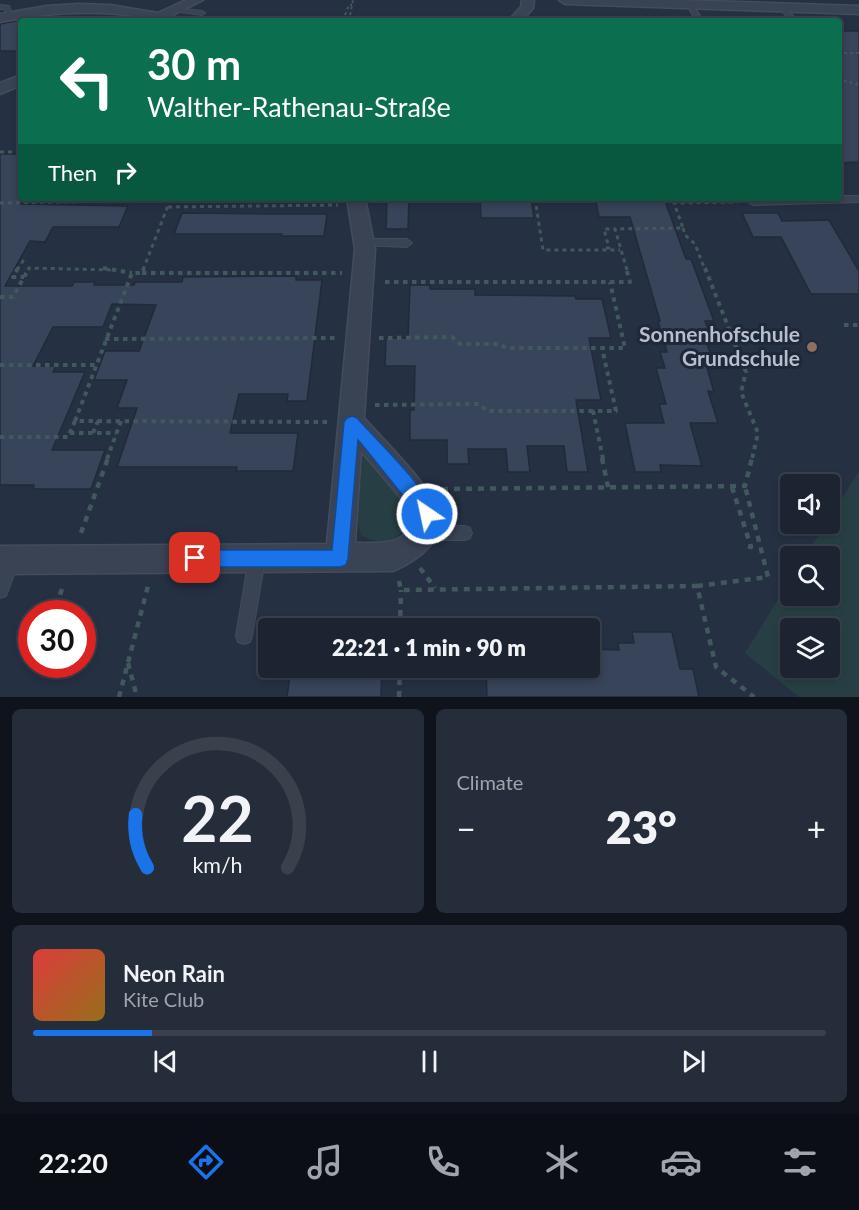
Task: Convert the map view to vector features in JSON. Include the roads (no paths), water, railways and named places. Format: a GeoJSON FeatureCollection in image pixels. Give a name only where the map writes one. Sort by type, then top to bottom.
{"type":"FeatureCollection","features":[{"type":"Feature","properties":{"kind":"street"},"geometry":{"type":"LineString","coordinates":[[156,18],[197,0]]}},
{"type":"Feature","properties":{"kind":"street"},"geometry":{"type":"LineString","coordinates":[[518,18],[526,8],[528,0]]}},
{"type":"Feature","properties":{"kind":"street"},"geometry":{"type":"LineString","coordinates":[[565,0],[690,5],[781,6],[801,3],[859,10]]}},
{"type":"Feature","properties":{"kind":"street"},"geometry":{"type":"LineString","coordinates":[[5,17],[80,6],[101,7],[150,18]]}},
{"type":"Feature","properties":{"kind":"street"},"geometry":{"type":"LineString","coordinates":[[0,89],[18,80]]}},
{"type":"Feature","properties":{"kind":"street"},"geometry":{"type":"LineString","coordinates":[[340,559],[364,277],[364,243],[356,201]]}},
{"type":"Feature","properties":{"kind":"street"},"geometry":{"type":"LineString","coordinates":[[6,560],[393,557],[407,550],[425,533],[427,514],[352,414]]}},
{"type":"Feature","properties":{"kind":"lane"},"geometry":{"type":"LineString","coordinates":[[690,5],[698,18]]}},
{"type":"Feature","properties":{"kind":"lane"},"geometry":{"type":"LineString","coordinates":[[781,6],[791,18]]}},
{"type":"Feature","properties":{"kind":"lane"},"geometry":{"type":"LineString","coordinates":[[0,7],[7,7],[5,17]]}},
{"type":"Feature","properties":{"kind":"lane"},"geometry":{"type":"LineString","coordinates":[[175,10],[202,13]]}},
{"type":"Feature","properties":{"kind":"lane"},"geometry":{"type":"LineString","coordinates":[[842,199],[859,199]]}},
{"type":"Feature","properties":{"kind":"lane"},"geometry":{"type":"LineString","coordinates":[[753,202],[788,201]]}},
{"type":"Feature","properties":{"kind":"lane"},"geometry":{"type":"LineString","coordinates":[[364,243],[407,243]]}},
{"type":"Feature","properties":{"kind":"lane"},"geometry":{"type":"LineString","coordinates":[[425,533],[465,533]]}},
{"type":"Feature","properties":{"kind":"lane"},"geometry":{"type":"LineString","coordinates":[[243,636],[257,558]]}},
{"type":"Feature","properties":{"kind":"lane"},"geometry":{"type":"LineString","coordinates":[[0,590],[6,560]]}},
{"type":"Feature","properties":{"kind":"place","name":"Sonnenhofschule Grundschule"},"geometry":{"type":"Point","coordinates":[812,347]}}]}
